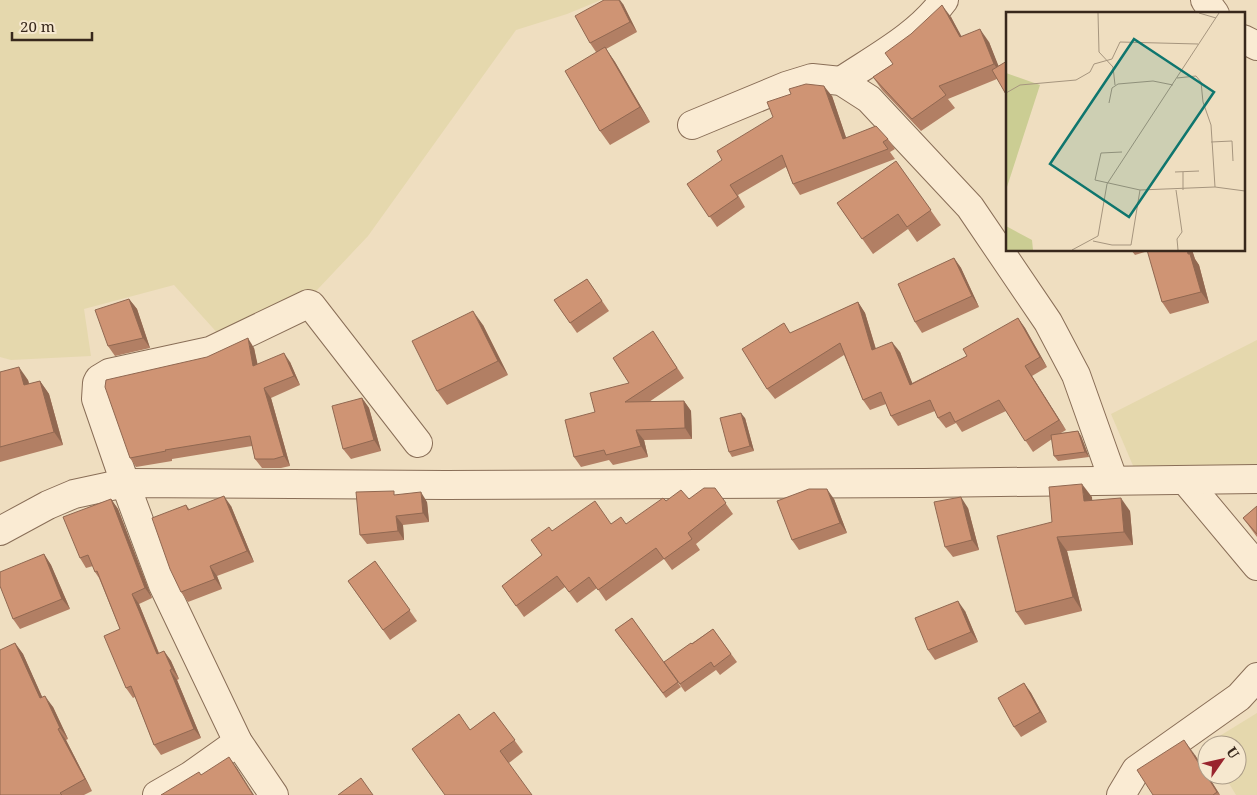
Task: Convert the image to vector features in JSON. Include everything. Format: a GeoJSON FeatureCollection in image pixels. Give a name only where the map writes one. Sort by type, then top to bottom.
{"type":"FeatureCollection","features":[{"type":"Feature","properties":{"kind":"street"},"geometry":{"type":"LineString","coordinates":[[841,81],[894,47],[933,15],[944,0]]}},
{"type":"Feature","properties":{"kind":"street"},"geometry":{"type":"LineString","coordinates":[[1205,0],[1213,12]]}},
{"type":"Feature","properties":{"kind":"street"},"geometry":{"type":"LineString","coordinates":[[1244,40],[1257,46]]}},
{"type":"Feature","properties":{"kind":"street"},"geometry":{"type":"LineString","coordinates":[[692,125],[786,86],[812,78],[841,81],[869,99],[970,207],[1048,322],[1076,375],[1113,479]]}},
{"type":"Feature","properties":{"kind":"street"},"geometry":{"type":"LineString","coordinates":[[274,795],[238,742],[163,585],[96,399],[96,387],[99,380],[109,373],[210,351],[311,304],[418,443]]}},
{"type":"Feature","properties":{"kind":"street"},"geometry":{"type":"LineString","coordinates":[[0,532],[48,505],[74,494],[125,483],[445,485],[924,483],[1113,479],[1257,479]]}},
{"type":"Feature","properties":{"kind":"street"},"geometry":{"type":"LineString","coordinates":[[1185,480],[1257,566]]}},
{"type":"Feature","properties":{"kind":"street"},"geometry":{"type":"LineString","coordinates":[[1121,795],[1136,770],[1239,697],[1257,677]]}},
{"type":"Feature","properties":{"kind":"street"},"geometry":{"type":"LineString","coordinates":[[157,795],[190,776],[238,742]]}},
{"type":"Feature","properties":{"kind":"shaded area"},"geometry":{"type":"Polygon","coordinates":[[[0,0],[601,0],[567,14],[516,30],[368,236],[301,307],[221,337],[174,285],[84,309],[91,356],[11,360],[0,357],[0,0]]]}},
{"type":"Feature","properties":{"kind":"shaded area"},"geometry":{"type":"Polygon","coordinates":[[[1257,340],[1257,467],[1134,468],[1111,414],[1257,340]]]}},
{"type":"Feature","properties":{"kind":"shaded area"},"geometry":{"type":"Polygon","coordinates":[[[1257,713],[1257,795],[1236,795],[1230,785],[1247,785],[1247,735],[1221,735],[1257,713]]]}},
{"type":"Feature","properties":{"kind":"building"},"geometry":{"type":"Polygon","coordinates":[[[604,0],[619,0],[630,22],[590,43],[575,16],[604,0]]]}},
{"type":"Feature","properties":{"kind":"building"},"geometry":{"type":"Polygon","coordinates":[[[942,5],[960,37],[980,29],[994,64],[939,86],[946,95],[912,119],[873,77],[893,64],[885,53],[911,34],[942,5]]]}},
{"type":"Feature","properties":{"kind":"building"},"geometry":{"type":"Polygon","coordinates":[[[605,47],[640,107],[600,131],[565,71],[605,47]]]}},
{"type":"Feature","properties":{"kind":"building"},"geometry":{"type":"Polygon","coordinates":[[[1006,62],[1006,94],[992,70],[1006,62]]]}},
{"type":"Feature","properties":{"kind":"building"},"geometry":{"type":"Polygon","coordinates":[[[806,84],[824,86],[843,139],[876,126],[888,139],[883,142],[888,149],[793,184],[782,155],[730,185],[738,197],[709,217],[687,184],[722,160],[717,151],[773,117],[767,102],[791,94],[789,89],[806,84]]]}},
{"type":"Feature","properties":{"kind":"building"},"geometry":{"type":"Polygon","coordinates":[[[896,161],[931,210],[907,227],[898,214],[862,239],[837,203],[896,161]]]}},
{"type":"Feature","properties":{"kind":"building"},"geometry":{"type":"Polygon","coordinates":[[[1147,251],[1187,251],[1190,254],[1201,292],[1162,302],[1147,251]]]}},
{"type":"Feature","properties":{"kind":"building"},"geometry":{"type":"Polygon","coordinates":[[[954,258],[972,296],[915,322],[898,284],[954,258]]]}},
{"type":"Feature","properties":{"kind":"building"},"geometry":{"type":"Polygon","coordinates":[[[587,279],[602,301],[570,323],[554,300],[587,279]]]}},
{"type":"Feature","properties":{"kind":"building"},"geometry":{"type":"Polygon","coordinates":[[[129,299],[143,338],[108,346],[95,310],[129,299]]]}},
{"type":"Feature","properties":{"kind":"building"},"geometry":{"type":"Polygon","coordinates":[[[858,302],[872,350],[892,342],[910,385],[967,356],[963,349],[1018,318],[1040,357],[1025,366],[1059,420],[1025,441],[999,400],[955,422],[950,412],[938,418],[930,400],[891,416],[881,392],[863,400],[840,343],[767,389],[742,349],[784,323],[790,333],[858,302]]]}},
{"type":"Feature","properties":{"kind":"building"},"geometry":{"type":"Polygon","coordinates":[[[473,311],[498,361],[437,391],[412,341],[473,311]]]}},
{"type":"Feature","properties":{"kind":"building"},"geometry":{"type":"Polygon","coordinates":[[[653,331],[677,368],[625,402],[684,401],[685,428],[636,430],[641,446],[606,455],[604,450],[574,457],[565,420],[595,412],[590,393],[629,383],[613,358],[653,331]]]}},
{"type":"Feature","properties":{"kind":"building"},"geometry":{"type":"Polygon","coordinates":[[[248,338],[253,366],[284,353],[294,376],[264,388],[284,456],[274,459],[255,459],[250,436],[165,450],[130,458],[105,387],[106,380],[207,357],[248,338]]]}},
{"type":"Feature","properties":{"kind":"building"},"geometry":{"type":"Polygon","coordinates":[[[19,367],[24,385],[40,381],[54,432],[0,447],[0,372],[19,367]]]}},
{"type":"Feature","properties":{"kind":"building"},"geometry":{"type":"Polygon","coordinates":[[[362,398],[374,440],[343,449],[332,406],[362,398]]]}},
{"type":"Feature","properties":{"kind":"building"},"geometry":{"type":"Polygon","coordinates":[[[741,413],[750,446],[729,452],[720,418],[741,413]]]}},
{"type":"Feature","properties":{"kind":"building"},"geometry":{"type":"Polygon","coordinates":[[[1078,431],[1085,452],[1054,456],[1051,435],[1078,431]]]}},
{"type":"Feature","properties":{"kind":"building"},"geometry":{"type":"Polygon","coordinates":[[[1082,484],[1084,501],[1121,498],[1124,532],[1057,537],[1073,597],[1016,612],[997,536],[1052,522],[1049,487],[1082,484]]]}},
{"type":"Feature","properties":{"kind":"building"},"geometry":{"type":"Polygon","coordinates":[[[704,488],[715,488],[726,503],[688,533],[692,539],[664,559],[656,548],[598,590],[589,577],[569,592],[557,576],[516,606],[502,586],[542,555],[531,540],[549,527],[552,531],[595,501],[611,524],[621,517],[626,524],[663,498],[666,501],[681,490],[689,499],[704,488]]]}},
{"type":"Feature","properties":{"kind":"building"},"geometry":{"type":"Polygon","coordinates":[[[809,489],[827,489],[840,523],[792,540],[777,501],[809,489]]]}},
{"type":"Feature","properties":{"kind":"building"},"geometry":{"type":"Polygon","coordinates":[[[394,491],[394,495],[421,492],[423,513],[396,516],[398,531],[360,535],[356,492],[394,491]]]}},
{"type":"Feature","properties":{"kind":"building"},"geometry":{"type":"Polygon","coordinates":[[[224,496],[247,551],[210,566],[215,579],[181,592],[170,569],[152,518],[186,505],[188,510],[224,496]]]}},
{"type":"Feature","properties":{"kind":"building"},"geometry":{"type":"Polygon","coordinates":[[[961,497],[972,540],[945,547],[934,502],[961,497]]]}},
{"type":"Feature","properties":{"kind":"building"},"geometry":{"type":"Polygon","coordinates":[[[111,499],[145,588],[132,594],[157,654],[164,651],[194,729],[154,745],[131,686],[126,688],[104,636],[120,629],[97,571],[95,572],[88,555],[80,558],[63,517],[111,499]]]}},
{"type":"Feature","properties":{"kind":"building"},"geometry":{"type":"Polygon","coordinates":[[[1257,506],[1257,534],[1243,518],[1257,506]]]}},
{"type":"Feature","properties":{"kind":"building"},"geometry":{"type":"Polygon","coordinates":[[[44,554],[62,599],[13,619],[0,586],[0,572],[44,554]]]}},
{"type":"Feature","properties":{"kind":"building"},"geometry":{"type":"Polygon","coordinates":[[[375,561],[410,610],[383,630],[348,581],[375,561]]]}},
{"type":"Feature","properties":{"kind":"building"},"geometry":{"type":"Polygon","coordinates":[[[958,601],[971,632],[928,650],[915,618],[958,601]]]}},
{"type":"Feature","properties":{"kind":"building"},"geometry":{"type":"Polygon","coordinates":[[[632,618],[678,682],[663,693],[615,630],[632,618]]]}},
{"type":"Feature","properties":{"kind":"building"},"geometry":{"type":"Polygon","coordinates":[[[713,629],[731,654],[714,667],[711,662],[680,684],[664,662],[713,629]]]}},
{"type":"Feature","properties":{"kind":"building"},"geometry":{"type":"Polygon","coordinates":[[[15,643],[40,698],[45,696],[60,728],[58,729],[85,779],[60,793],[62,795],[0,795],[0,650],[15,643]]]}},
{"type":"Feature","properties":{"kind":"building"},"geometry":{"type":"Polygon","coordinates":[[[1024,683],[1040,712],[1014,727],[998,698],[1024,683]]]}},
{"type":"Feature","properties":{"kind":"building"},"geometry":{"type":"Polygon","coordinates":[[[494,712],[515,740],[500,751],[532,795],[445,795],[412,749],[459,714],[470,730],[494,712]]]}},
{"type":"Feature","properties":{"kind":"building"},"geometry":{"type":"Polygon","coordinates":[[[1184,740],[1197,760],[1197,785],[1213,785],[1217,792],[1213,795],[1153,795],[1137,770],[1184,740]]]}},
{"type":"Feature","properties":{"kind":"building"},"geometry":{"type":"Polygon","coordinates":[[[229,757],[253,795],[161,795],[199,772],[201,775],[229,757]]]}},
{"type":"Feature","properties":{"kind":"building"},"geometry":{"type":"Polygon","coordinates":[[[361,778],[373,795],[338,795],[361,778]]]}}]}
